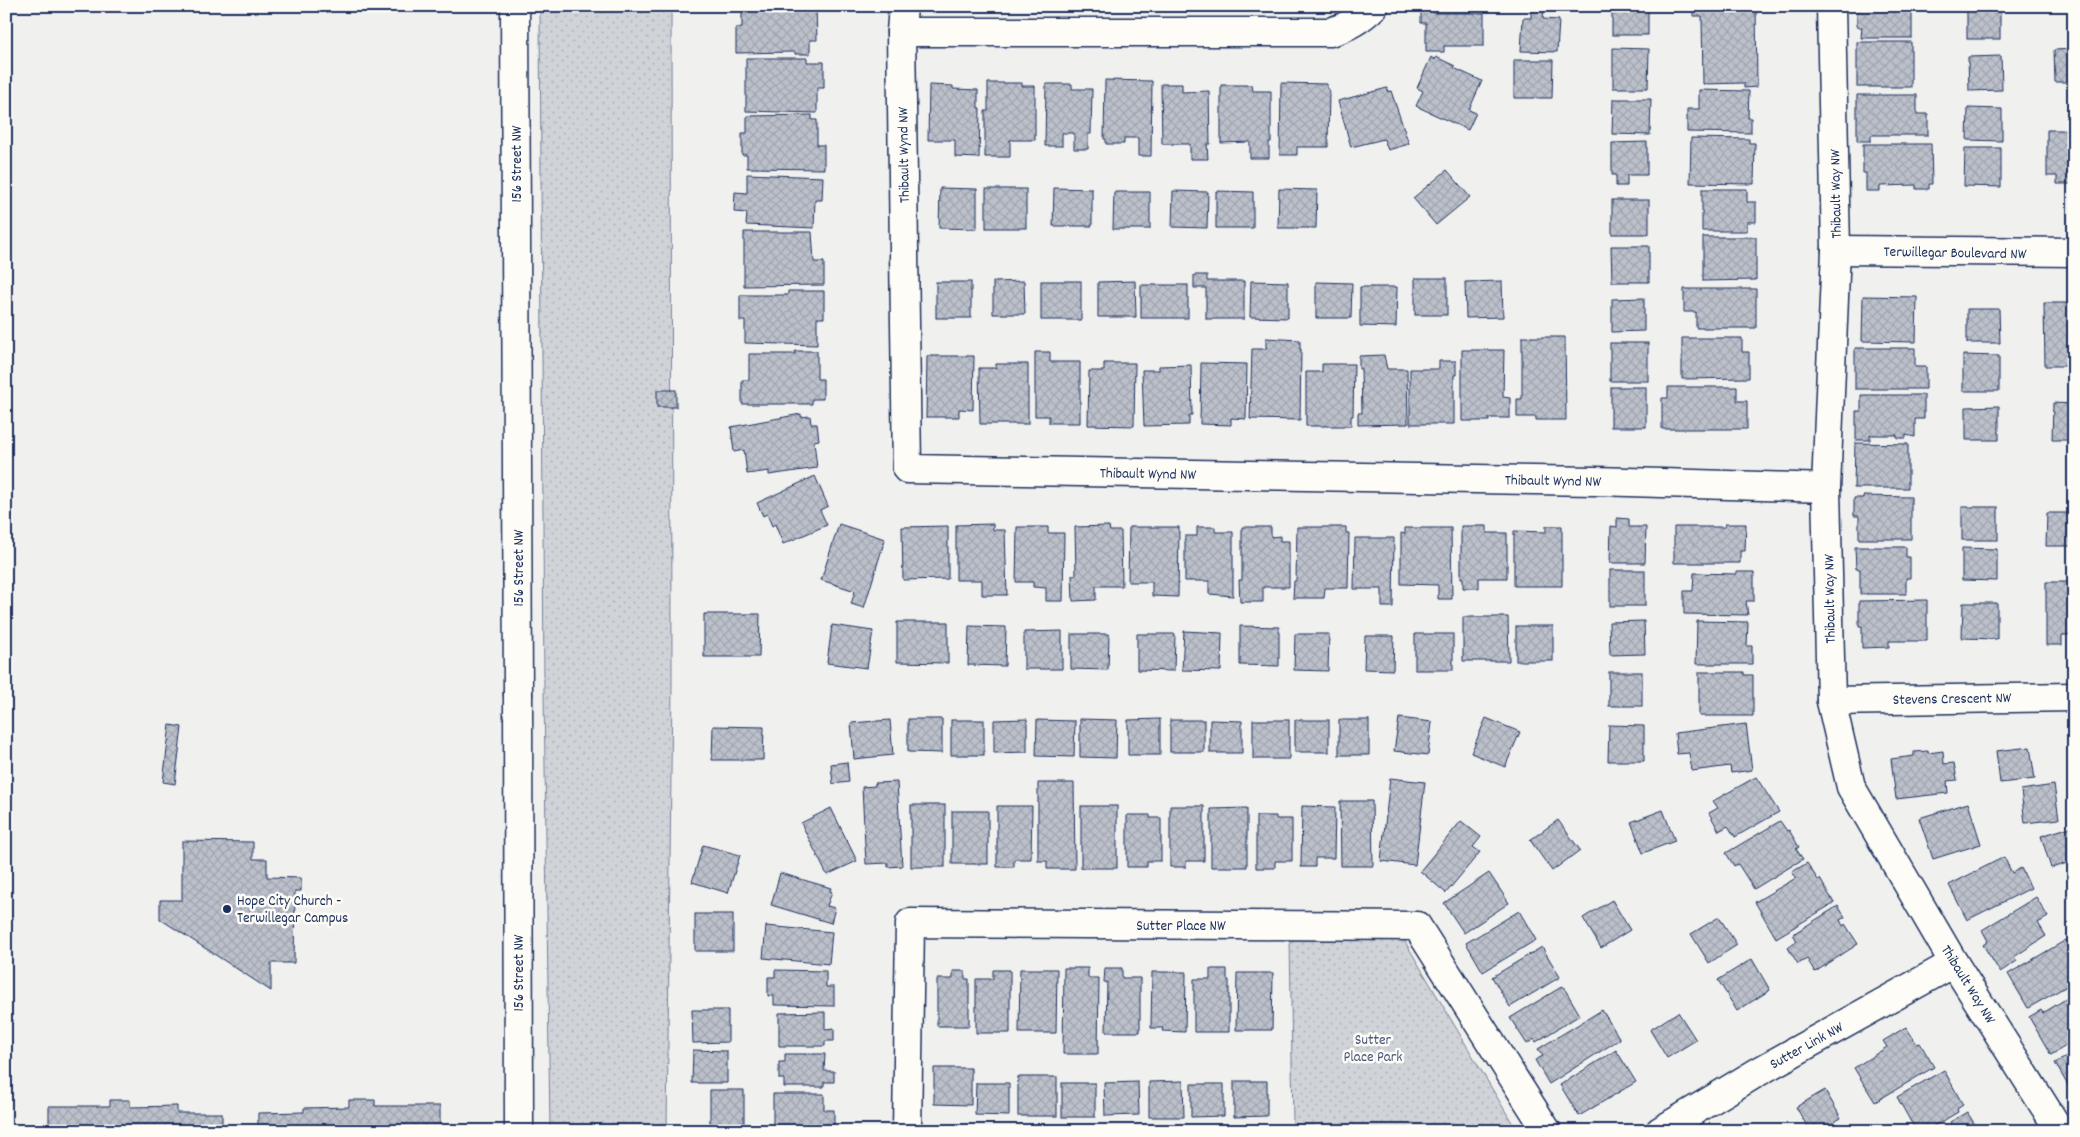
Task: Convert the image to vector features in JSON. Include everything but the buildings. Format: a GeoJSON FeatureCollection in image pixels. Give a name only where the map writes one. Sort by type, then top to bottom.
{"type":"FeatureCollection","features":[{"type":"Feature","properties":{"kind":"street","name":"156 Street NW"},"geometry":{"type":"LineString","coordinates":[[515,6],[518,1131]]}},
{"type":"Feature","properties":{"kind":"street","name":"Thibault Wynd NW"},"geometry":{"type":"LineString","coordinates":[[1374,6],[1359,20],[1330,32],[902,19],[907,469],[1585,480],[1826,488]]}},
{"type":"Feature","properties":{"kind":"street","name":"Thibault Way NW"},"geometry":{"type":"LineString","coordinates":[[1831,6],[1836,250],[1826,488],[1831,701],[1851,786],[1954,963],[2060,1131]]}},
{"type":"Feature","properties":{"kind":"street","name":"Terwillegar Boulevard NW"},"geometry":{"type":"LineString","coordinates":[[1836,250],[2074,252]]}},
{"type":"Feature","properties":{"kind":"street","name":"Stevens Crescent NW"},"geometry":{"type":"LineString","coordinates":[[1831,701],[2074,697]]}},
{"type":"Feature","properties":{"kind":"street","name":"Sutter Place NW"},"geometry":{"type":"LineString","coordinates":[[907,1131],[910,923],[1417,926],[1547,1131]]}},
{"type":"Feature","properties":{"kind":"street","name":"Sutter Link NW"},"geometry":{"type":"LineString","coordinates":[[1660,1131],[1758,1072],[1954,963]]}},
{"type":"Feature","properties":{"kind":"green space"},"geometry":{"type":"Polygon","coordinates":[[[540,6],[671,6],[672,685],[667,1131],[550,1131],[544,693],[540,6]]]}},
{"type":"Feature","properties":{"kind":"green space","name":"Sutter Place Park"},"geometry":{"type":"Polygon","coordinates":[[[1290,940],[1404,940],[1517,1131],[1316,1131],[1315,1126],[1293,1124],[1290,940]]]}},
{"type":"Feature","properties":{"kind":"place","name":"Hope City Church - Terwillegar Campus"},"geometry":{"type":"Point","coordinates":[227,909]}}]}
